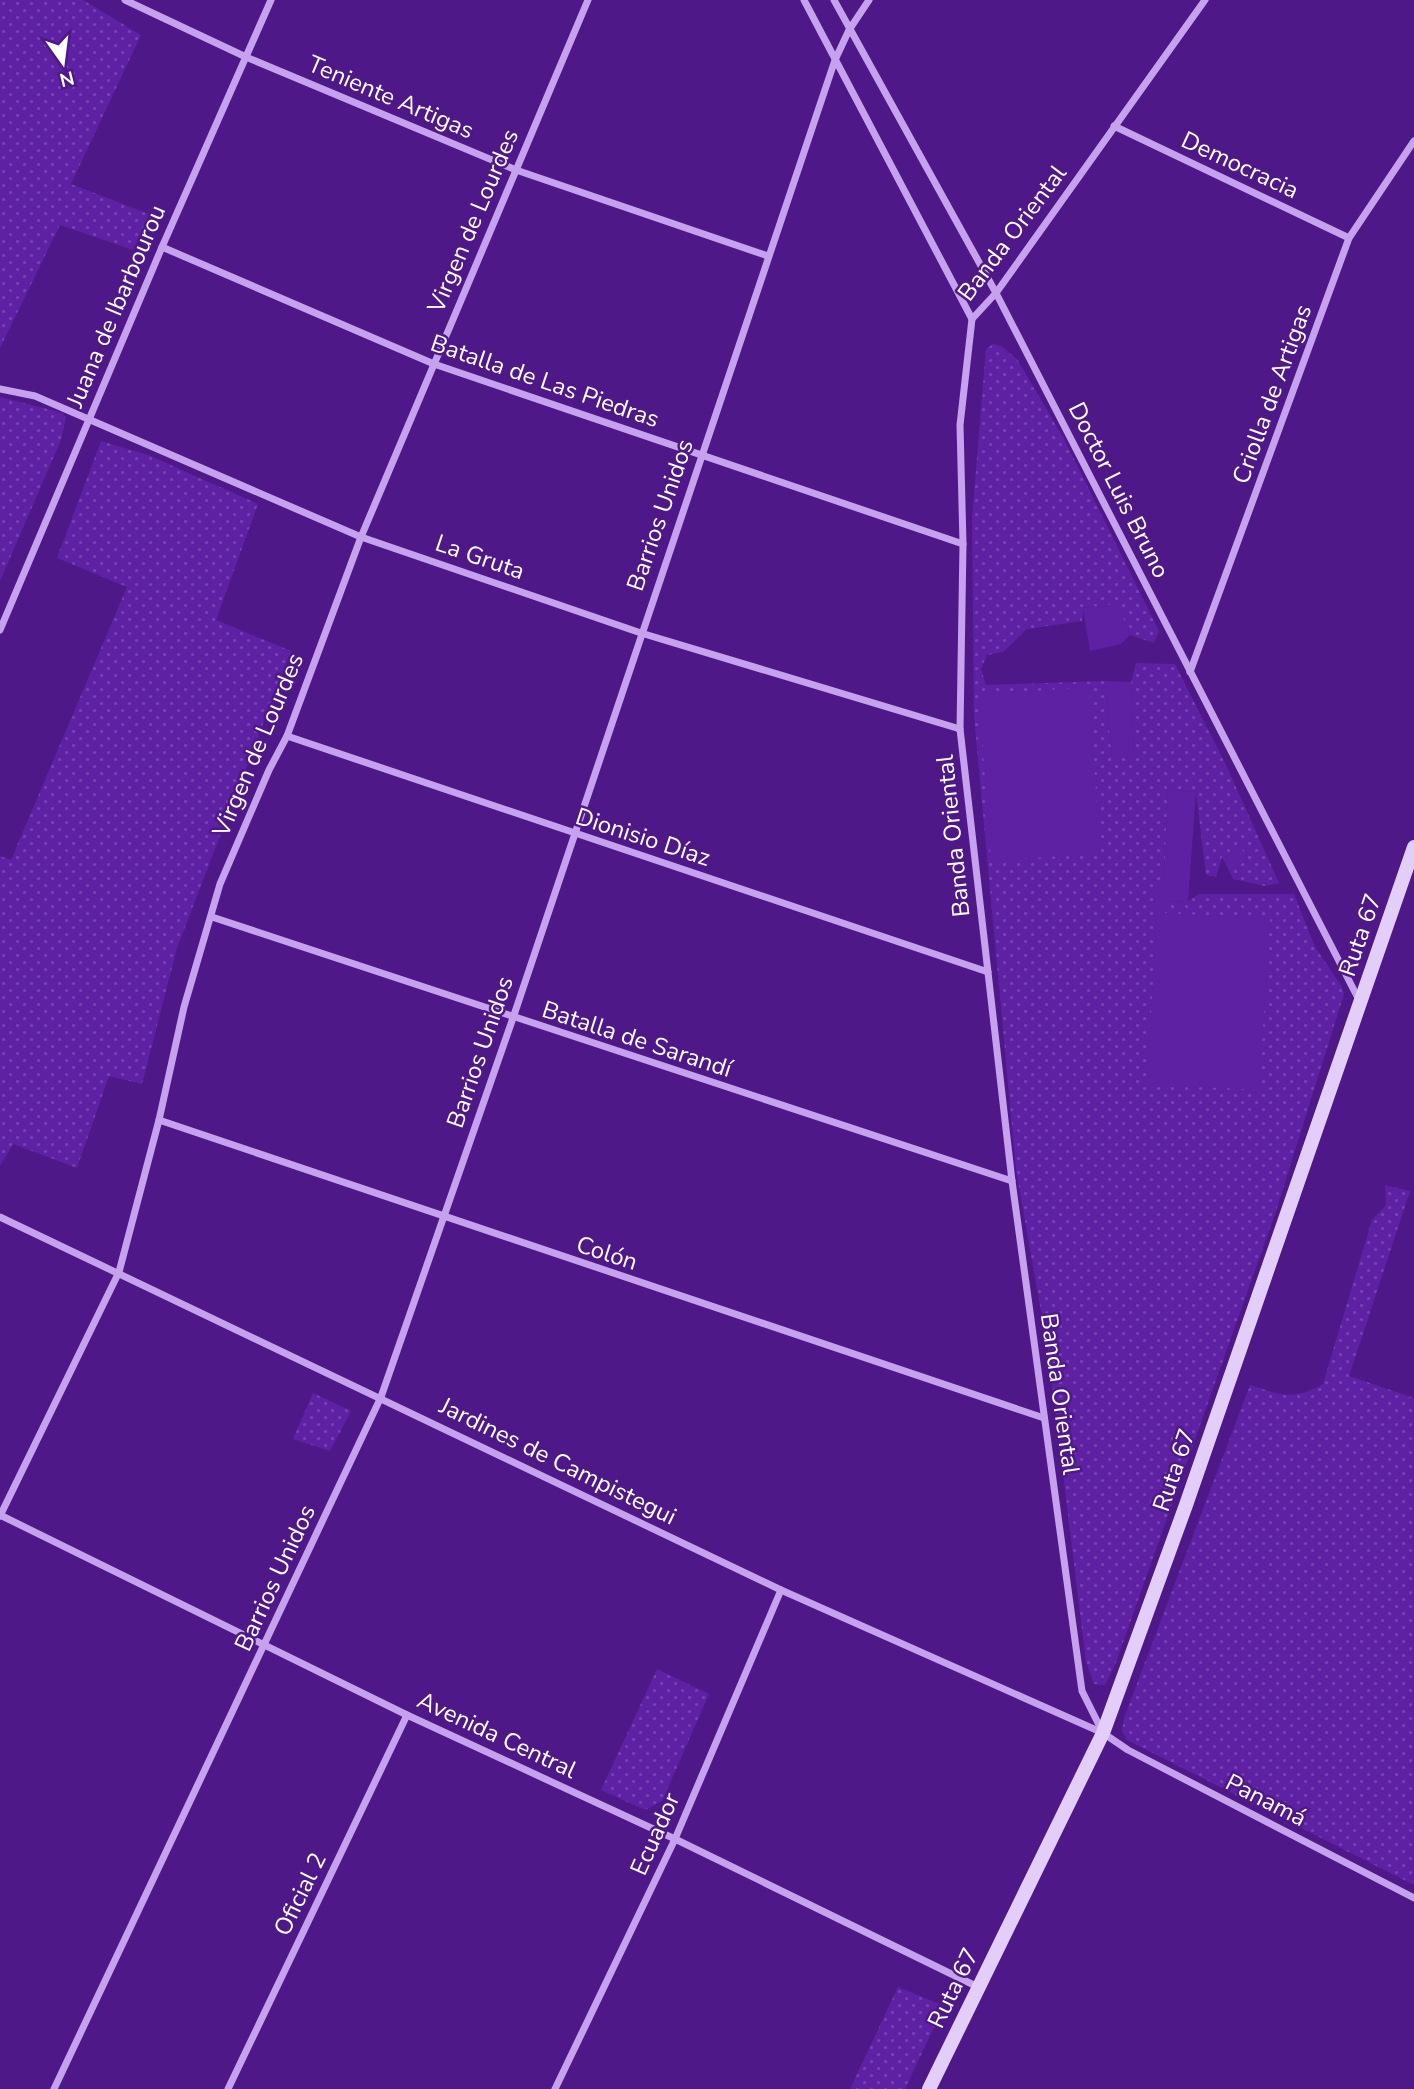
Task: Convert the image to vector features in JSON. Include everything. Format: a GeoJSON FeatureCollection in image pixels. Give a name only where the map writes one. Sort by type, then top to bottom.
{"type":"FeatureCollection","features":[{"type":"Feature","properties":{"kind":"street","name":"Teniente Artigas"},"geometry":{"type":"LineString","coordinates":[[125,0],[246,57],[516,170],[768,256]]}},
{"type":"Feature","properties":{"kind":"street","name":"Juana de Ibarbourou"},"geometry":{"type":"LineString","coordinates":[[0,629],[88,418],[271,0]]}},
{"type":"Feature","properties":{"kind":"street","name":"Virgen de Lourdes"},"geometry":{"type":"LineString","coordinates":[[0,1515],[119,1272],[159,1120],[184,1007],[220,884],[269,770],[287,736],[361,537],[588,0]]}},
{"type":"Feature","properties":{"kind":"street"},"geometry":{"type":"LineString","coordinates":[[804,0],[972,319]]}},
{"type":"Feature","properties":{"kind":"street","name":"Doctor Luis Bruno"},"geometry":{"type":"LineString","coordinates":[[834,0],[996,293],[1361,1003]]}},
{"type":"Feature","properties":{"kind":"street","name":"Barrios Unidos"},"geometry":{"type":"LineString","coordinates":[[54,2089],[381,1397],[513,1018],[835,60],[849,30],[869,0]]}},
{"type":"Feature","properties":{"kind":"street","name":"Banda Oriental"},"geometry":{"type":"LineString","coordinates":[[1103,1733],[1082,1691],[1012,1181],[960,729],[963,544],[960,425],[972,319],[996,293],[1205,0]]}},
{"type":"Feature","properties":{"kind":"street","name":"Democracia"},"geometry":{"type":"LineString","coordinates":[[1114,126],[1349,238]]}},
{"type":"Feature","properties":{"kind":"street","name":"Criolla de Artigas"},"geometry":{"type":"LineString","coordinates":[[1190,672],[1349,238],[1414,141]]}},
{"type":"Feature","properties":{"kind":"street","name":"Batalla de Las Piedras"},"geometry":{"type":"LineString","coordinates":[[162,247],[434,364],[963,544]]}},
{"type":"Feature","properties":{"kind":"street","name":"La Gruta"},"geometry":{"type":"LineString","coordinates":[[0,389],[35,396],[361,537],[641,633],[960,729]]}},
{"type":"Feature","properties":{"kind":"street","name":"Dionisio Díaz"},"geometry":{"type":"LineString","coordinates":[[287,736],[988,972]]}},
{"type":"Feature","properties":{"kind":"street","name":"Ruta 67"},"geometry":{"type":"LineString","coordinates":[[929,2089],[1103,1733],[1186,1506],[1414,847]]}},
{"type":"Feature","properties":{"kind":"street","name":"Batalla de Sarandí"},"geometry":{"type":"LineString","coordinates":[[212,917],[1012,1181]]}},
{"type":"Feature","properties":{"kind":"street","name":"Colón"},"geometry":{"type":"LineString","coordinates":[[159,1120],[442,1218],[1044,1418]]}},
{"type":"Feature","properties":{"kind":"street","name":"Jardines de Campistegui"},"geometry":{"type":"LineString","coordinates":[[0,1217],[781,1590],[1103,1733]]}},
{"type":"Feature","properties":{"kind":"street","name":"Avenida Central"},"geometry":{"type":"LineString","coordinates":[[0,1515],[407,1715],[675,1839],[978,1987]]}},
{"type":"Feature","properties":{"kind":"street","name":"Ecuador"},"geometry":{"type":"LineString","coordinates":[[555,2089],[675,1839],[781,1590]]}},
{"type":"Feature","properties":{"kind":"street","name":"Oficial 2"},"geometry":{"type":"LineString","coordinates":[[228,2089],[407,1715]]}},
{"type":"Feature","properties":{"kind":"street","name":"Panamá"},"geometry":{"type":"LineString","coordinates":[[1103,1733],[1128,1751],[1414,1898]]}},
{"type":"Feature","properties":{"kind":"shaded area"},"geometry":{"type":"Polygon","coordinates":[[[0,0],[83,0],[141,35],[71,184],[149,214],[133,250],[60,225],[0,348],[0,0]]]}},
{"type":"Feature","properties":{"kind":"shaded area"},"geometry":{"type":"Polygon","coordinates":[[[993,344],[1001,346],[1017,359],[1064,439],[1159,631],[1154,643],[1130,635],[1117,604],[1084,608],[1082,621],[1027,629],[1003,652],[987,655],[981,669],[986,685],[1105,681],[1112,758],[1134,757],[1131,682],[1136,663],[1175,664],[1226,765],[1279,883],[1265,886],[1233,879],[1229,871],[1247,860],[1222,857],[1216,877],[1206,875],[1196,792],[1168,790],[1164,881],[1155,881],[1167,902],[1188,901],[1199,894],[1294,894],[1315,947],[1344,994],[1276,1211],[1115,1665],[1105,1685],[1094,1684],[1086,1662],[1048,1351],[1016,1170],[974,716],[972,518],[986,349],[993,344]]]}},
{"type":"Feature","properties":{"kind":"shaded area"},"geometry":{"type":"Polygon","coordinates":[[[0,397],[63,413],[66,418],[61,440],[0,581],[0,397]]]}},
{"type":"Feature","properties":{"kind":"shaded area"},"geometry":{"type":"Polygon","coordinates":[[[101,441],[148,455],[258,504],[216,620],[291,651],[177,948],[142,1084],[109,1076],[77,1168],[13,1144],[0,1166],[0,856],[11,860],[127,587],[57,558],[101,441]]]}},
{"type":"Feature","properties":{"kind":"shaded area"},"geometry":{"type":"Polygon","coordinates":[[[1117,604],[1130,635],[1121,644],[1090,651],[1083,608],[1117,604]]]}},
{"type":"Feature","properties":{"kind":"shaded area"},"geometry":{"type":"Polygon","coordinates":[[[1105,681],[1131,682],[1134,757],[1112,759],[1105,681]]]}},
{"type":"Feature","properties":{"kind":"shaded area"},"geometry":{"type":"Polygon","coordinates":[[[1089,687],[1100,853],[991,861],[979,695],[1089,687]]]}},
{"type":"Feature","properties":{"kind":"shaded area"},"geometry":{"type":"Polygon","coordinates":[[[1168,790],[1196,792],[1188,901],[1167,902],[1165,913],[1270,919],[1259,1090],[1147,1084],[1157,914],[1154,913],[1155,881],[1164,881],[1168,790]]]}},
{"type":"Feature","properties":{"kind":"shaded area"},"geometry":{"type":"Polygon","coordinates":[[[1241,846],[1247,860],[1229,871],[1222,857],[1241,846]]]}},
{"type":"Feature","properties":{"kind":"shaded area"},"geometry":{"type":"Polygon","coordinates":[[[1385,1185],[1410,1191],[1349,1376],[1414,1398],[1414,1885],[1127,1740],[1122,1731],[1124,1718],[1250,1385],[1287,1395],[1303,1393],[1323,1384],[1372,1220],[1386,1205],[1385,1185]]]}},
{"type":"Feature","properties":{"kind":"shaded area"},"geometry":{"type":"Polygon","coordinates":[[[313,1393],[351,1411],[330,1451],[293,1439],[313,1393]]]}},
{"type":"Feature","properties":{"kind":"shaded area"},"geometry":{"type":"Polygon","coordinates":[[[657,1669],[709,1694],[662,1801],[645,1810],[601,1790],[657,1669]]]}},
{"type":"Feature","properties":{"kind":"shaded area"},"geometry":{"type":"Polygon","coordinates":[[[898,1987],[944,2006],[905,2089],[850,2089],[898,1987]]]}}]}
